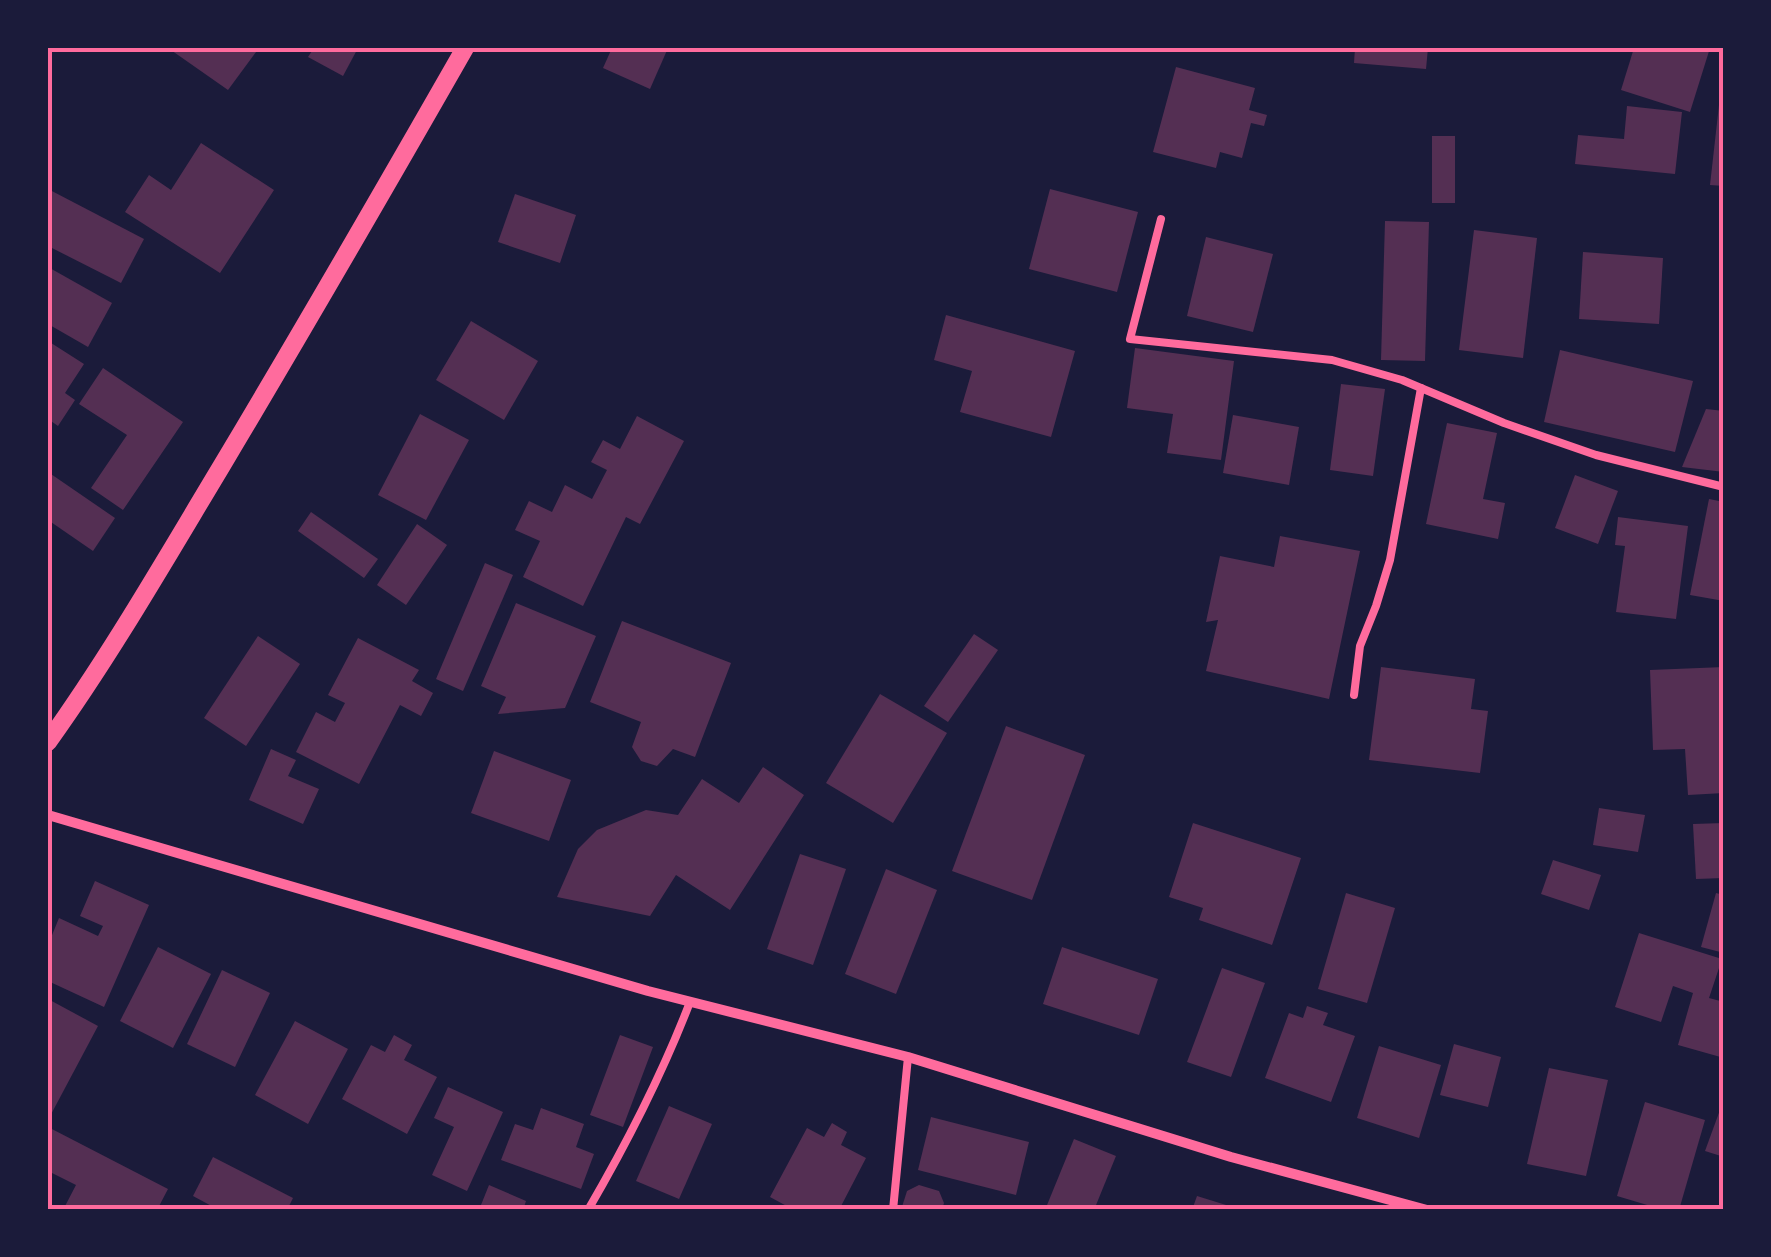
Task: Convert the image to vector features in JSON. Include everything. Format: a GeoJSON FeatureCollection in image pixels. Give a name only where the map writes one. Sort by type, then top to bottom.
{"type":"FeatureCollection","features":[{"type":"Feature","properties":{"kind":"street"},"geometry":{"type":"LineString","coordinates":[[48,742],[160,569],[344,261],[465,48]]}},
{"type":"Feature","properties":{"kind":"street"},"geometry":{"type":"LineString","coordinates":[[48,815],[690,1002],[908,1056],[1231,1157],[1427,1210]]}},
{"type":"Feature","properties":{"kind":"lane"},"geometry":{"type":"LineString","coordinates":[[1161,219],[1130,339],[1332,360],[1421,388],[1504,423],[1596,455],[1724,487]]}},
{"type":"Feature","properties":{"kind":"lane"},"geometry":{"type":"LineString","coordinates":[[1354,695],[1360,646],[1390,560],[1421,388]]}},
{"type":"Feature","properties":{"kind":"lane"},"geometry":{"type":"LineString","coordinates":[[588,1210],[627,1144],[690,1002]]}},
{"type":"Feature","properties":{"kind":"lane"},"geometry":{"type":"LineString","coordinates":[[893,1210],[908,1056]]}},
{"type":"Feature","properties":{"kind":"building"},"geometry":{"type":"Polygon","coordinates":[[[168,48],[259,48],[228,90],[168,48]]]}},
{"type":"Feature","properties":{"kind":"building"},"geometry":{"type":"Polygon","coordinates":[[[314,48],[358,48],[343,76],[308,57],[314,48]]]}},
{"type":"Feature","properties":{"kind":"building"},"geometry":{"type":"Polygon","coordinates":[[[612,48],[668,48],[650,89],[603,68],[612,48]]]}},
{"type":"Feature","properties":{"kind":"building"},"geometry":{"type":"Polygon","coordinates":[[[1355,48],[1428,48],[1426,69],[1354,63],[1355,48]]]}},
{"type":"Feature","properties":{"kind":"building"},"geometry":{"type":"Polygon","coordinates":[[[1634,48],[1710,48],[1690,112],[1621,90],[1634,48]]]}},
{"type":"Feature","properties":{"kind":"building"},"geometry":{"type":"Polygon","coordinates":[[[1176,67],[1255,88],[1249,110],[1267,115],[1264,126],[1251,123],[1242,158],[1220,152],[1216,168],[1153,152],[1176,67]]]}},
{"type":"Feature","properties":{"kind":"building"},"geometry":{"type":"Polygon","coordinates":[[[1719,105],[1724,105],[1724,186],[1710,185],[1719,105]]]}},
{"type":"Feature","properties":{"kind":"building"},"geometry":{"type":"Polygon","coordinates":[[[1627,106],[1682,112],[1675,174],[1575,164],[1578,135],[1624,139],[1627,106]]]}},
{"type":"Feature","properties":{"kind":"building"},"geometry":{"type":"Polygon","coordinates":[[[1432,136],[1455,136],[1455,203],[1432,203],[1432,136]]]}},
{"type":"Feature","properties":{"kind":"building"},"geometry":{"type":"Polygon","coordinates":[[[201,143],[274,190],[220,273],[125,212],[149,175],[171,190],[201,143]]]}},
{"type":"Feature","properties":{"kind":"building"},"geometry":{"type":"Polygon","coordinates":[[[48,189],[144,239],[121,283],[48,246],[48,189]]]}},
{"type":"Feature","properties":{"kind":"building"},"geometry":{"type":"Polygon","coordinates":[[[1050,189],[1138,212],[1117,292],[1029,269],[1050,189]]]}},
{"type":"Feature","properties":{"kind":"building"},"geometry":{"type":"Polygon","coordinates":[[[515,194],[576,215],[560,263],[498,242],[515,194]]]}},
{"type":"Feature","properties":{"kind":"building"},"geometry":{"type":"Polygon","coordinates":[[[1385,221],[1429,222],[1425,361],[1381,360],[1385,221]]]}},
{"type":"Feature","properties":{"kind":"building"},"geometry":{"type":"Polygon","coordinates":[[[1474,230],[1537,238],[1523,358],[1459,350],[1474,230]]]}},
{"type":"Feature","properties":{"kind":"building"},"geometry":{"type":"Polygon","coordinates":[[[1206,237],[1273,254],[1253,332],[1187,316],[1206,237]]]}},
{"type":"Feature","properties":{"kind":"building"},"geometry":{"type":"Polygon","coordinates":[[[1583,252],[1663,258],[1659,324],[1579,319],[1583,252]]]}},
{"type":"Feature","properties":{"kind":"building"},"geometry":{"type":"Polygon","coordinates":[[[48,267],[112,303],[88,347],[48,324],[48,267]]]}},
{"type":"Feature","properties":{"kind":"building"},"geometry":{"type":"Polygon","coordinates":[[[946,315],[1075,351],[1051,437],[960,412],[972,371],[934,360],[946,315]]]}},
{"type":"Feature","properties":{"kind":"building"},"geometry":{"type":"Polygon","coordinates":[[[471,321],[538,361],[504,420],[436,380],[471,321]]]}},
{"type":"Feature","properties":{"kind":"building"},"geometry":{"type":"Polygon","coordinates":[[[48,341],[84,364],[65,393],[75,400],[58,426],[48,419],[48,341]]]}},
{"type":"Feature","properties":{"kind":"building"},"geometry":{"type":"Polygon","coordinates":[[[1135,348],[1234,361],[1221,460],[1167,453],[1173,414],[1127,408],[1135,348]]]}},
{"type":"Feature","properties":{"kind":"building"},"geometry":{"type":"Polygon","coordinates":[[[1560,350],[1693,381],[1675,452],[1544,422],[1560,350]]]}},
{"type":"Feature","properties":{"kind":"building"},"geometry":{"type":"Polygon","coordinates":[[[103,368],[183,422],[123,510],[91,488],[127,435],[79,404],[103,368]]]}},
{"type":"Feature","properties":{"kind":"building"},"geometry":{"type":"Polygon","coordinates":[[[1341,384],[1385,389],[1373,476],[1330,470],[1341,384]]]}},
{"type":"Feature","properties":{"kind":"building"},"geometry":{"type":"Polygon","coordinates":[[[1706,409],[1724,411],[1724,472],[1682,467],[1706,409]]]}},
{"type":"Feature","properties":{"kind":"building"},"geometry":{"type":"Polygon","coordinates":[[[420,414],[469,440],[426,520],[378,495],[420,414]]]}},
{"type":"Feature","properties":{"kind":"building"},"geometry":{"type":"Polygon","coordinates":[[[1233,415],[1299,427],[1289,485],[1223,473],[1233,415]]]}},
{"type":"Feature","properties":{"kind":"building"},"geometry":{"type":"Polygon","coordinates":[[[637,416],[684,441],[640,524],[626,517],[583,606],[523,577],[540,541],[515,530],[529,501],[552,512],[565,485],[592,499],[607,470],[591,462],[603,440],[620,449],[637,416]]]}},
{"type":"Feature","properties":{"kind":"building"},"geometry":{"type":"Polygon","coordinates":[[[1447,423],[1497,433],[1483,499],[1505,503],[1498,539],[1426,524],[1447,423]]]}},
{"type":"Feature","properties":{"kind":"building"},"geometry":{"type":"Polygon","coordinates":[[[48,472],[115,518],[93,551],[48,520],[48,472]]]}},
{"type":"Feature","properties":{"kind":"building"},"geometry":{"type":"Polygon","coordinates":[[[1575,475],[1618,491],[1598,544],[1555,528],[1575,475]]]}},
{"type":"Feature","properties":{"kind":"building"},"geometry":{"type":"Polygon","coordinates":[[[1709,499],[1724,502],[1724,601],[1690,595],[1709,499]]]}},
{"type":"Feature","properties":{"kind":"building"},"geometry":{"type":"Polygon","coordinates":[[[311,512],[378,559],[364,578],[298,531],[311,512]]]}},
{"type":"Feature","properties":{"kind":"building"},"geometry":{"type":"Polygon","coordinates":[[[1618,517],[1688,526],[1676,619],[1616,612],[1625,546],[1615,545],[1618,517]]]}},
{"type":"Feature","properties":{"kind":"building"},"geometry":{"type":"Polygon","coordinates":[[[417,524],[447,545],[406,605],[377,585],[417,524]]]}},
{"type":"Feature","properties":{"kind":"building"},"geometry":{"type":"Polygon","coordinates":[[[1280,536],[1360,551],[1329,699],[1206,671],[1218,620],[1206,622],[1220,556],[1274,567],[1280,536]]]}},
{"type":"Feature","properties":{"kind":"building"},"geometry":{"type":"Polygon","coordinates":[[[485,563],[513,575],[463,691],[436,679],[485,563]]]}},
{"type":"Feature","properties":{"kind":"building"},"geometry":{"type":"Polygon","coordinates":[[[516,603],[596,636],[565,708],[498,714],[506,697],[481,686],[516,603]]]}},
{"type":"Feature","properties":{"kind":"building"},"geometry":{"type":"Polygon","coordinates":[[[622,621],[731,663],[695,757],[673,749],[657,766],[641,761],[632,747],[641,722],[590,702],[622,621]]]}},
{"type":"Feature","properties":{"kind":"building"},"geometry":{"type":"Polygon","coordinates":[[[974,634],[998,650],[948,722],[924,706],[974,634]]]}},
{"type":"Feature","properties":{"kind":"building"},"geometry":{"type":"Polygon","coordinates":[[[258,636],[300,664],[246,746],[204,718],[258,636]]]}},
{"type":"Feature","properties":{"kind":"building"},"geometry":{"type":"Polygon","coordinates":[[[358,638],[419,670],[412,681],[433,693],[421,716],[400,705],[359,784],[296,752],[316,712],[335,722],[345,703],[328,695],[358,638]]]}},
{"type":"Feature","properties":{"kind":"building"},"geometry":{"type":"Polygon","coordinates":[[[1381,667],[1475,679],[1471,709],[1488,711],[1480,773],[1369,760],[1381,667]]]}},
{"type":"Feature","properties":{"kind":"building"},"geometry":{"type":"Polygon","coordinates":[[[1724,667],[1724,793],[1688,795],[1685,749],[1653,750],[1650,670],[1724,667]]]}},
{"type":"Feature","properties":{"kind":"building"},"geometry":{"type":"Polygon","coordinates":[[[880,694],[947,733],[893,823],[826,783],[880,694]]]}},
{"type":"Feature","properties":{"kind":"building"},"geometry":{"type":"Polygon","coordinates":[[[1006,726],[1085,755],[1032,900],[952,871],[1006,726]]]}},
{"type":"Feature","properties":{"kind":"building"},"geometry":{"type":"Polygon","coordinates":[[[271,749],[296,760],[288,776],[319,789],[303,824],[249,800],[271,749]]]}},
{"type":"Feature","properties":{"kind":"building"},"geometry":{"type":"Polygon","coordinates":[[[494,751],[571,780],[549,841],[471,813],[494,751]]]}},
{"type":"Feature","properties":{"kind":"building"},"geometry":{"type":"Polygon","coordinates":[[[763,767],[804,795],[730,910],[676,875],[650,916],[557,897],[578,849],[597,830],[646,810],[678,815],[702,779],[739,803],[763,767]]]}},
{"type":"Feature","properties":{"kind":"building"},"geometry":{"type":"Polygon","coordinates":[[[1599,808],[1645,815],[1638,852],[1593,845],[1599,808]]]}},
{"type":"Feature","properties":{"kind":"building"},"geometry":{"type":"Polygon","coordinates":[[[1193,823],[1301,858],[1272,945],[1199,920],[1203,908],[1169,897],[1193,823]]]}},
{"type":"Feature","properties":{"kind":"building"},"geometry":{"type":"Polygon","coordinates":[[[1724,823],[1724,878],[1696,879],[1693,824],[1724,823]]]}},
{"type":"Feature","properties":{"kind":"building"},"geometry":{"type":"Polygon","coordinates":[[[800,854],[846,869],[813,965],[767,949],[800,854]]]}},
{"type":"Feature","properties":{"kind":"building"},"geometry":{"type":"Polygon","coordinates":[[[1553,860],[1601,875],[1589,910],[1541,894],[1553,860]]]}},
{"type":"Feature","properties":{"kind":"building"},"geometry":{"type":"Polygon","coordinates":[[[886,869],[937,890],[896,994],[845,974],[886,869]]]}},
{"type":"Feature","properties":{"kind":"building"},"geometry":{"type":"Polygon","coordinates":[[[95,881],[149,905],[104,1007],[48,981],[48,945],[59,918],[98,936],[103,926],[80,916],[95,881]]]}},
{"type":"Feature","properties":{"kind":"building"},"geometry":{"type":"Polygon","coordinates":[[[1346,893],[1395,908],[1367,1003],[1318,989],[1346,893]]]}},
{"type":"Feature","properties":{"kind":"building"},"geometry":{"type":"Polygon","coordinates":[[[1716,893],[1724,895],[1724,953],[1701,947],[1716,893]]]}},
{"type":"Feature","properties":{"kind":"building"},"geometry":{"type":"Polygon","coordinates":[[[1639,933],[1722,959],[1709,998],[1724,1002],[1724,1058],[1678,1045],[1693,993],[1673,986],[1661,1022],[1615,1007],[1639,933]]]}},
{"type":"Feature","properties":{"kind":"building"},"geometry":{"type":"Polygon","coordinates":[[[158,947],[211,974],[173,1048],[120,1021],[158,947]]]}},
{"type":"Feature","properties":{"kind":"building"},"geometry":{"type":"Polygon","coordinates":[[[1062,947],[1158,979],[1139,1035],[1043,1004],[1062,947]]]}},
{"type":"Feature","properties":{"kind":"building"},"geometry":{"type":"Polygon","coordinates":[[[1222,968],[1265,983],[1231,1077],[1187,1062],[1222,968]]]}},
{"type":"Feature","properties":{"kind":"building"},"geometry":{"type":"Polygon","coordinates":[[[222,970],[270,993],[235,1067],[187,1044],[222,970]]]}},
{"type":"Feature","properties":{"kind":"building"},"geometry":{"type":"Polygon","coordinates":[[[48,999],[98,1026],[48,1120],[48,999]]]}},
{"type":"Feature","properties":{"kind":"building"},"geometry":{"type":"Polygon","coordinates":[[[1307,1006],[1328,1013],[1323,1025],[1355,1036],[1331,1102],[1265,1078],[1289,1013],[1303,1018],[1307,1006]]]}},
{"type":"Feature","properties":{"kind":"building"},"geometry":{"type":"Polygon","coordinates":[[[295,1021],[348,1049],[308,1124],[255,1095],[295,1021]]]}},
{"type":"Feature","properties":{"kind":"building"},"geometry":{"type":"Polygon","coordinates":[[[394,1035],[412,1045],[404,1060],[437,1077],[407,1134],[342,1099],[371,1045],[385,1052],[394,1035]]]}},
{"type":"Feature","properties":{"kind":"building"},"geometry":{"type":"Polygon","coordinates":[[[620,1035],[653,1047],[623,1127],[590,1115],[620,1035]]]}},
{"type":"Feature","properties":{"kind":"building"},"geometry":{"type":"Polygon","coordinates":[[[1454,1044],[1501,1057],[1488,1107],[1440,1095],[1454,1044]]]}},
{"type":"Feature","properties":{"kind":"building"},"geometry":{"type":"Polygon","coordinates":[[[1379,1046],[1441,1065],[1419,1138],[1357,1118],[1379,1046]]]}},
{"type":"Feature","properties":{"kind":"building"},"geometry":{"type":"Polygon","coordinates":[[[1549,1068],[1608,1080],[1586,1176],[1527,1164],[1549,1068]]]}},
{"type":"Feature","properties":{"kind":"building"},"geometry":{"type":"Polygon","coordinates":[[[448,1087],[503,1112],[467,1191],[432,1175],[454,1127],[434,1118],[448,1087]]]}},
{"type":"Feature","properties":{"kind":"building"},"geometry":{"type":"Polygon","coordinates":[[[1724,1099],[1724,1157],[1705,1151],[1724,1099]]]}},
{"type":"Feature","properties":{"kind":"building"},"geometry":{"type":"Polygon","coordinates":[[[1645,1102],[1705,1120],[1679,1210],[1664,1210],[1617,1196],[1645,1102]]]}},
{"type":"Feature","properties":{"kind":"building"},"geometry":{"type":"Polygon","coordinates":[[[669,1106],[712,1124],[679,1199],[636,1181],[669,1106]]]}},
{"type":"Feature","properties":{"kind":"building"},"geometry":{"type":"Polygon","coordinates":[[[541,1108],[584,1124],[576,1147],[594,1154],[581,1189],[501,1160],[515,1124],[533,1130],[541,1108]]]}},
{"type":"Feature","properties":{"kind":"building"},"geometry":{"type":"Polygon","coordinates":[[[931,1117],[1029,1142],[1016,1195],[918,1170],[931,1117]]]}},
{"type":"Feature","properties":{"kind":"building"},"geometry":{"type":"Polygon","coordinates":[[[832,1123],[847,1132],[841,1145],[866,1158],[839,1210],[794,1210],[770,1197],[807,1128],[824,1137],[832,1123]]]}},
{"type":"Feature","properties":{"kind":"building"},"geometry":{"type":"Polygon","coordinates":[[[48,1127],[168,1189],[157,1210],[63,1210],[76,1185],[48,1171],[48,1127]]]}},
{"type":"Feature","properties":{"kind":"building"},"geometry":{"type":"Polygon","coordinates":[[[1074,1139],[1116,1156],[1094,1210],[1045,1210],[1074,1139]]]}},
{"type":"Feature","properties":{"kind":"building"},"geometry":{"type":"Polygon","coordinates":[[[213,1157],[293,1198],[287,1210],[219,1210],[193,1196],[213,1157]]]}},
{"type":"Feature","properties":{"kind":"building"},"geometry":{"type":"Polygon","coordinates":[[[489,1185],[526,1201],[523,1210],[479,1210],[489,1185]]]}},
{"type":"Feature","properties":{"kind":"building"},"geometry":{"type":"Polygon","coordinates":[[[919,1185],[939,1191],[944,1203],[942,1210],[901,1210],[907,1191],[919,1185]]]}},
{"type":"Feature","properties":{"kind":"building"},"geometry":{"type":"Polygon","coordinates":[[[1197,1196],[1239,1209],[1239,1210],[1192,1210],[1197,1196]]]}}]}
